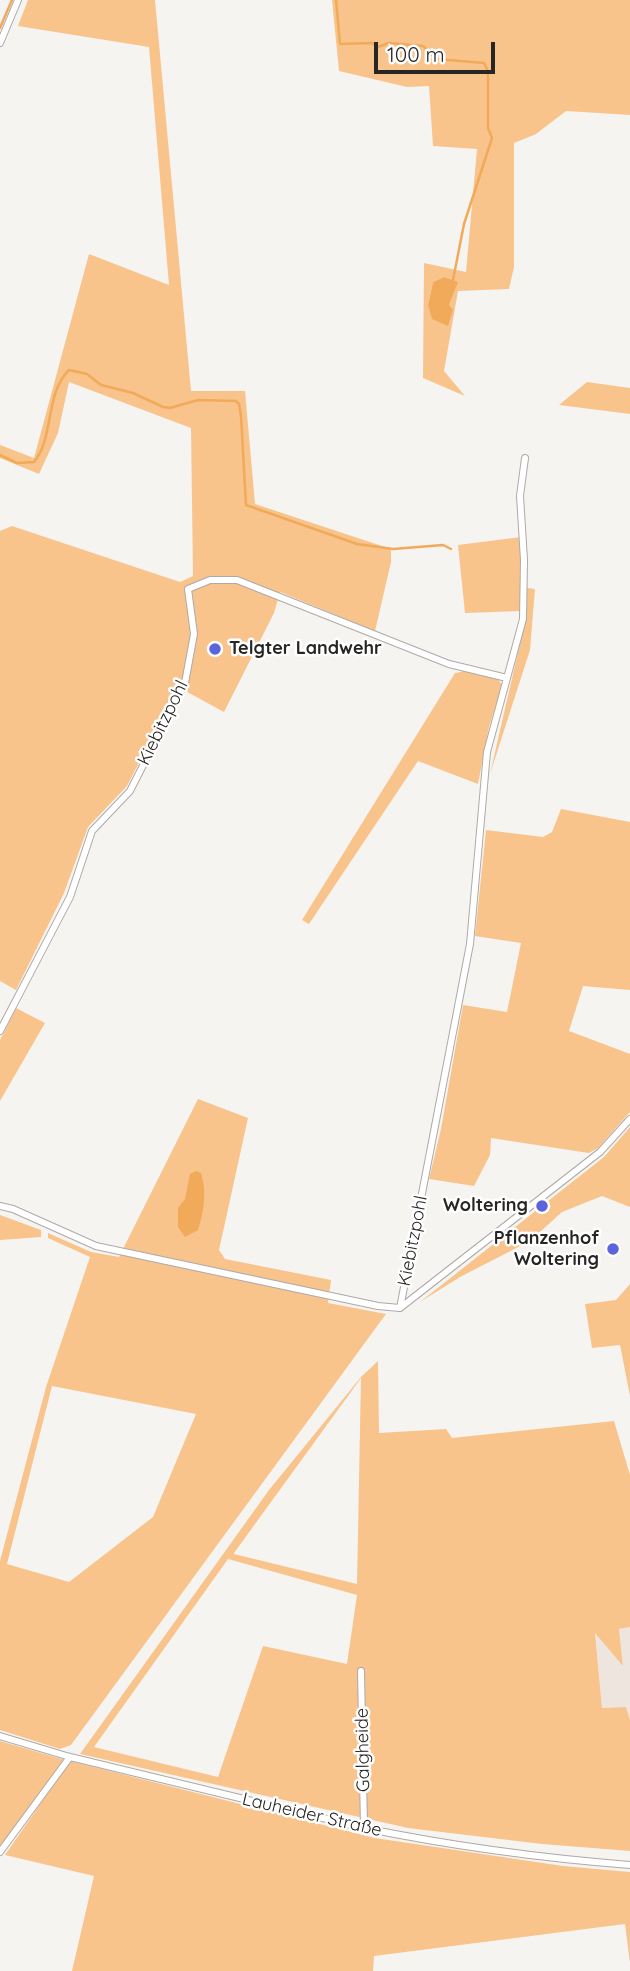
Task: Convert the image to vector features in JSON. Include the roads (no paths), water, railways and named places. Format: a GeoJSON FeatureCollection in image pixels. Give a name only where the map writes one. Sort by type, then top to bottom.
{"type":"FeatureCollection","features":[{"type":"Feature","properties":{"kind":"street"},"geometry":{"type":"LineString","coordinates":[[0,43],[18,0]]}},
{"type":"Feature","properties":{"kind":"street","name":"Kiebitzpohl"},"geometry":{"type":"LineString","coordinates":[[400,1308],[470,944],[485,771],[493,723],[523,619],[524,560],[520,496],[525,458]]}},
{"type":"Feature","properties":{"kind":"street","name":"Kiebitzpohl"},"geometry":{"type":"LineString","coordinates":[[0,1031],[69,897],[92,831],[130,790],[185,684],[194,634],[188,589],[210,580],[237,580],[449,664],[507,678]]}},
{"type":"Feature","properties":{"kind":"street","name":"Kiebitzpohl"},"geometry":{"type":"LineString","coordinates":[[0,1206],[109,1249],[378,1306],[400,1308],[600,1152],[630,1119]]}},
{"type":"Feature","properties":{"kind":"street","name":"Galgheide"},"geometry":{"type":"LineString","coordinates":[[362,1671],[364,1828]]}},
{"type":"Feature","properties":{"kind":"street","name":"Lauheider Straße"},"geometry":{"type":"LineString","coordinates":[[0,1736],[70,1756],[407,1837],[533,1855],[630,1865]]}},
{"type":"Feature","properties":{"kind":"street"},"geometry":{"type":"LineString","coordinates":[[0,1852],[70,1756]]}},
{"type":"Feature","properties":{"kind":"waterway"},"geometry":{"type":"LineString","coordinates":[[0,28],[12,0]]}},
{"type":"Feature","properties":{"kind":"waterway"},"geometry":{"type":"LineString","coordinates":[[336,0],[340,44],[372,43],[378,47],[389,43],[423,46],[436,59],[484,63],[488,71],[488,128],[492,138],[464,224],[453,280]]}},
{"type":"Feature","properties":{"kind":"waterway"},"geometry":{"type":"LineString","coordinates":[[0,455],[17,463],[34,462],[45,441],[56,391],[69,370],[87,374],[101,385],[133,393],[163,407],[170,408],[198,400],[236,401],[241,416],[246,505],[357,544],[393,549],[443,545],[451,549]]}},
{"type":"Feature","properties":{"kind":"place","name":"Telgter Landwehr"},"geometry":{"type":"Point","coordinates":[215,649]}},
{"type":"Feature","properties":{"kind":"place","name":"Woltering"},"geometry":{"type":"Point","coordinates":[542,1206]}},
{"type":"Feature","properties":{"kind":"place","name":"Pflanzenhof Woltering"},"geometry":{"type":"Point","coordinates":[613,1249]}}]}
